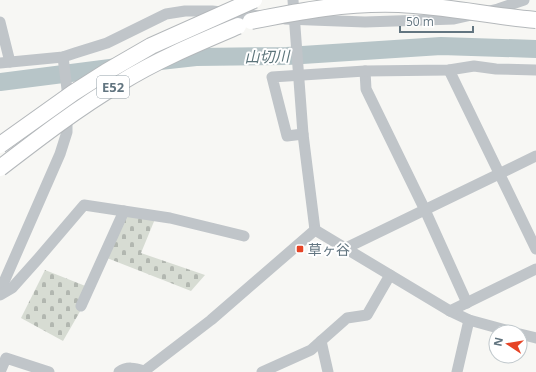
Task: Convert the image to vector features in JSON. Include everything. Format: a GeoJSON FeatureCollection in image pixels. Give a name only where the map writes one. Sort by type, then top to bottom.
{"type":"FeatureCollection","features":[{"type":"Feature","properties":{"kind":"highway"},"geometry":{"type":"LineString","coordinates":[[199,24],[254,0]]}},
{"type":"Feature","properties":{"kind":"highway"},"geometry":{"type":"LineString","coordinates":[[199,24],[262,0]]}},
{"type":"Feature","properties":{"kind":"highway"},"geometry":{"type":"LineString","coordinates":[[244,23],[325,0]]}},
{"type":"Feature","properties":{"kind":"highway"},"geometry":{"type":"LineString","coordinates":[[244,23],[309,10],[376,4],[424,6],[536,20]]}},
{"type":"Feature","properties":{"kind":"highway","name":"E52"},"geometry":{"type":"LineString","coordinates":[[0,168],[80,108],[121,82],[180,50],[244,23]]}},
{"type":"Feature","properties":{"kind":"highway","name":"E52"},"geometry":{"type":"LineString","coordinates":[[0,145],[73,93],[106,72],[151,46],[199,24]]}},
{"type":"Feature","properties":{"kind":"street"},"geometry":{"type":"LineString","coordinates":[[293,0],[303,134],[315,230]]}},
{"type":"Feature","properties":{"kind":"street"},"geometry":{"type":"LineString","coordinates":[[0,22],[5,63],[63,56],[107,43],[166,14],[212,6],[295,20],[365,22],[454,19],[498,9],[524,0]]}},
{"type":"Feature","properties":{"kind":"street"},"geometry":{"type":"LineString","coordinates":[[0,291],[60,154],[67,132],[67,88],[63,56]]}},
{"type":"Feature","properties":{"kind":"street"},"geometry":{"type":"LineString","coordinates":[[303,134],[287,136],[272,77],[299,72],[449,70],[474,66],[496,69],[536,70]]}},
{"type":"Feature","properties":{"kind":"street"},"geometry":{"type":"LineString","coordinates":[[449,70],[536,249]]}},
{"type":"Feature","properties":{"kind":"street"},"geometry":{"type":"LineString","coordinates":[[365,71],[366,89],[425,210],[467,302]]}},
{"type":"Feature","properties":{"kind":"street"},"geometry":{"type":"LineString","coordinates":[[346,248],[536,156]]}},
{"type":"Feature","properties":{"kind":"street"},"geometry":{"type":"LineString","coordinates":[[0,295],[12,288],[84,205],[170,218],[244,236]]}},
{"type":"Feature","properties":{"kind":"street"},"geometry":{"type":"LineString","coordinates":[[81,306],[124,211]]}},
{"type":"Feature","properties":{"kind":"street"},"geometry":{"type":"LineString","coordinates":[[315,230],[450,311],[469,320],[488,325]]}},
{"type":"Feature","properties":{"kind":"street"},"geometry":{"type":"LineString","coordinates":[[119,372],[122,369],[131,367],[144,371],[211,320],[315,230]]}},
{"type":"Feature","properties":{"kind":"street"},"geometry":{"type":"LineString","coordinates":[[0,269],[18,251]]}},
{"type":"Feature","properties":{"kind":"street"},"geometry":{"type":"LineString","coordinates":[[450,311],[536,269]]}},
{"type":"Feature","properties":{"kind":"street"},"geometry":{"type":"LineString","coordinates":[[262,372],[311,350],[347,318],[367,315],[390,275]]}},
{"type":"Feature","properties":{"kind":"street"},"geometry":{"type":"LineString","coordinates":[[457,372],[469,320]]}},
{"type":"Feature","properties":{"kind":"street"},"geometry":{"type":"LineString","coordinates":[[321,341],[328,372]]}},
{"type":"Feature","properties":{"kind":"street"},"geometry":{"type":"LineString","coordinates":[[0,372],[6,358],[49,372]]}},
{"type":"Feature","properties":{"kind":"green space"},"geometry":{"type":"Polygon","coordinates":[[[128,216],[155,219],[141,253],[205,275],[191,291],[107,258],[125,219],[128,216]]]}},
{"type":"Feature","properties":{"kind":"green space"},"geometry":{"type":"Polygon","coordinates":[[[45,270],[88,287],[82,308],[63,341],[21,318],[45,270]]]}},
{"type":"Feature","properties":{"kind":"waterway","name":"山切川"},"geometry":{"type":"LineString","coordinates":[[160,61],[196,57],[287,56],[441,46],[536,49]]}},
{"type":"Feature","properties":{"kind":"waterway","name":"山切川"},"geometry":{"type":"LineString","coordinates":[[0,82],[118,67]]}},
{"type":"Feature","properties":{"kind":"place","name":"草ヶ谷"},"geometry":{"type":"Point","coordinates":[300,249]}}]}
